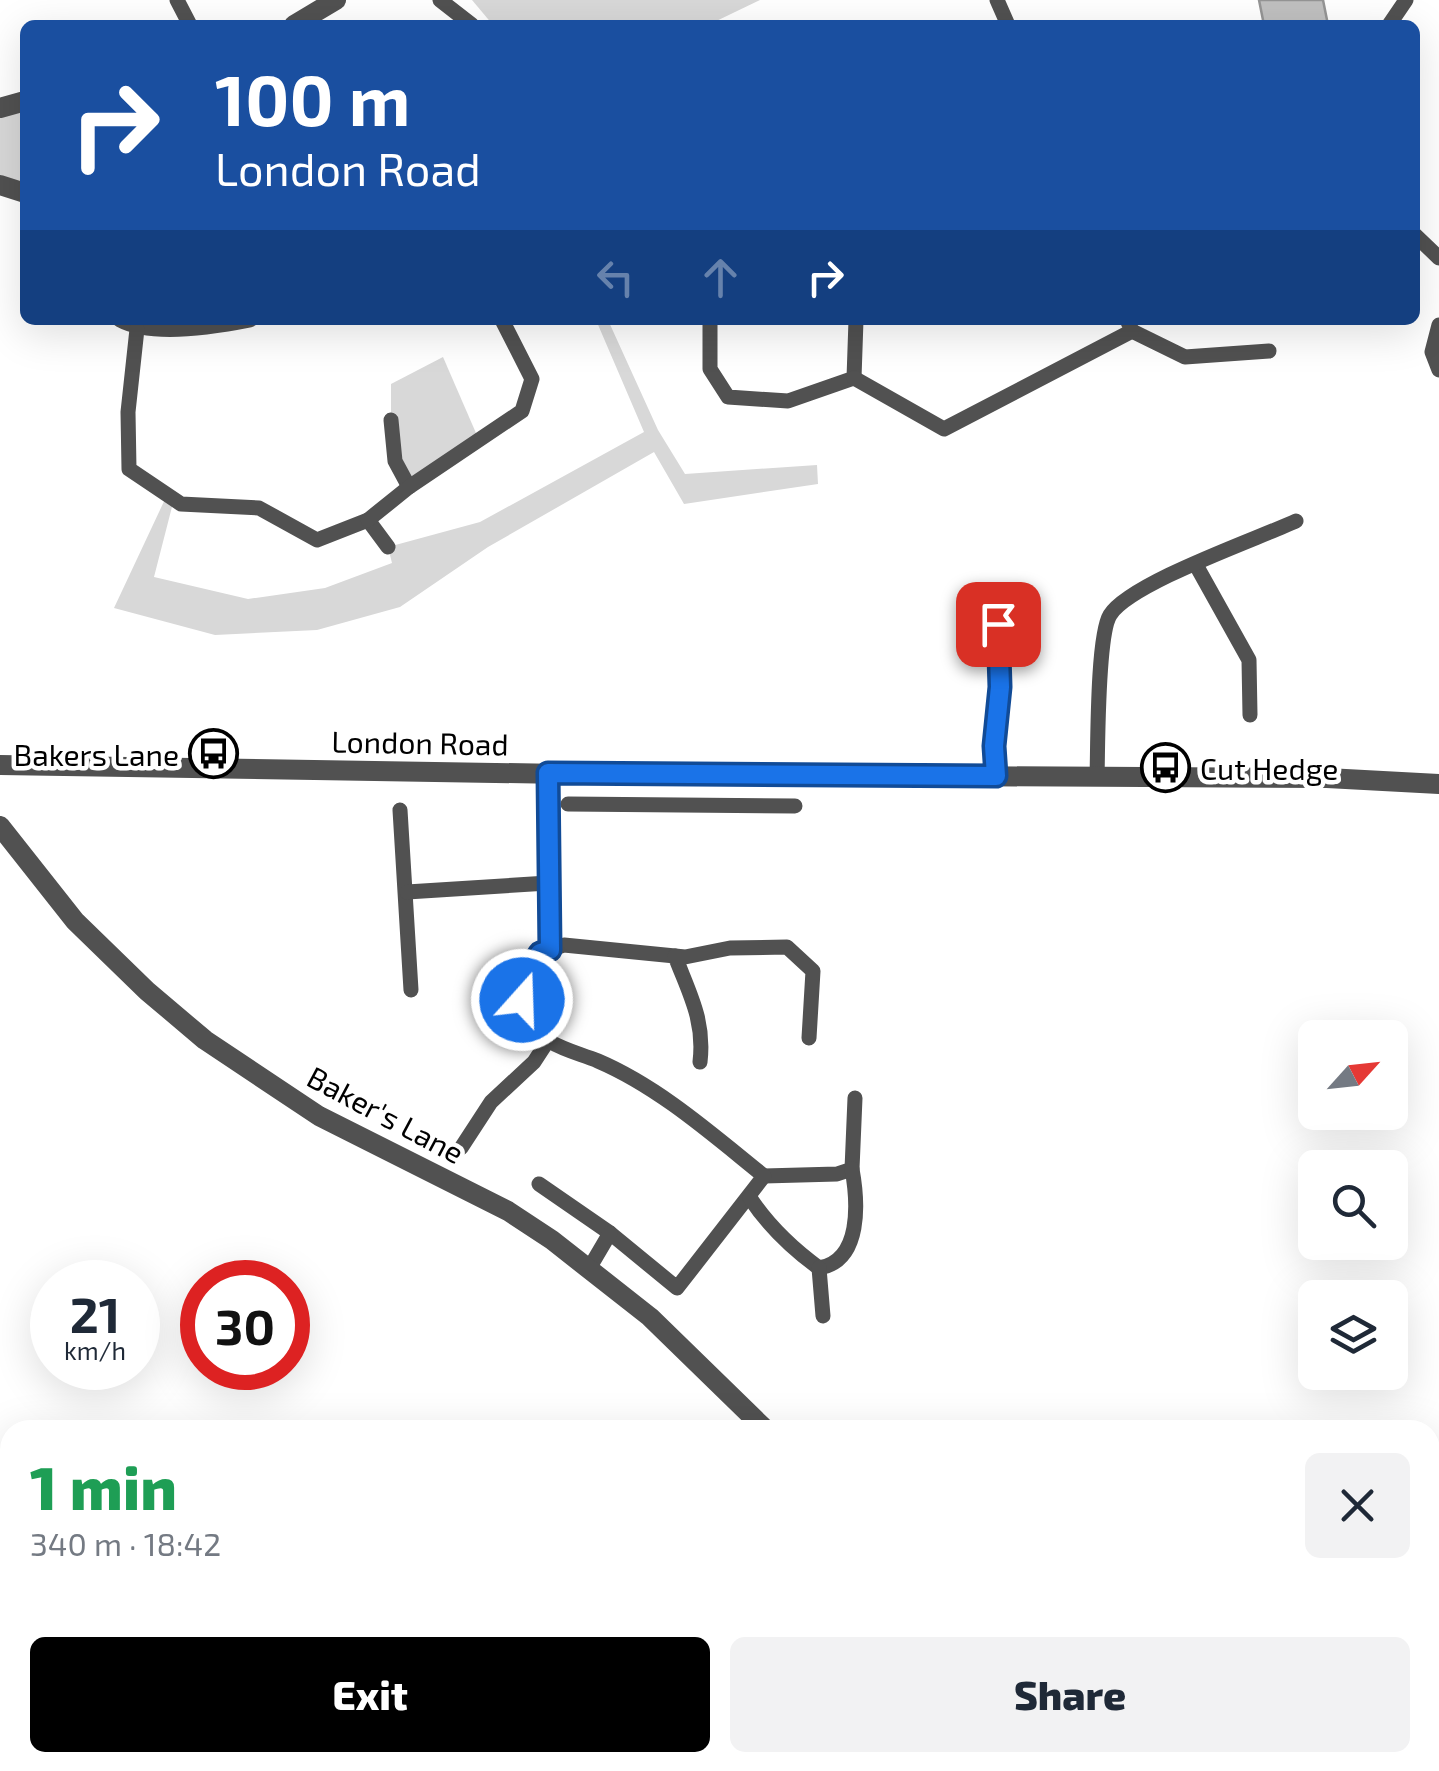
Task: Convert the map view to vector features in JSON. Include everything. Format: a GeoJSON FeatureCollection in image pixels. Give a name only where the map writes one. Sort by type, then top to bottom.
{"type":"FeatureCollection","features":[{"type":"Feature","properties":{"kind":"street"},"geometry":{"type":"LineString","coordinates":[[302,20],[336,0]]}},
{"type":"Feature","properties":{"kind":"street"},"geometry":{"type":"LineString","coordinates":[[440,0],[466,20]]}},
{"type":"Feature","properties":{"kind":"street"},"geometry":{"type":"LineString","coordinates":[[1420,240],[1439,258]]}},
{"type":"Feature","properties":{"kind":"street"},"geometry":{"type":"LineString","coordinates":[[129,325],[137,329],[224,325]]}},
{"type":"Feature","properties":{"kind":"street"},"geometry":{"type":"LineString","coordinates":[[137,329],[128,412],[128,469],[181,504],[259,508],[316,540],[368,520],[409,487],[522,411],[532,379],[505,325]]}},
{"type":"Feature","properties":{"kind":"street"},"geometry":{"type":"LineString","coordinates":[[710,325],[710,368],[728,396],[788,401],[854,378],[944,429],[1130,325],[1184,357],[1270,351]]}},
{"type":"Feature","properties":{"kind":"street"},"geometry":{"type":"LineString","coordinates":[[854,378],[856,325]]}},
{"type":"Feature","properties":{"kind":"street"},"geometry":{"type":"LineString","coordinates":[[1439,325],[1432,352],[1439,370]]}},
{"type":"Feature","properties":{"kind":"street"},"geometry":{"type":"LineString","coordinates":[[391,420],[396,461],[409,487]]}},
{"type":"Feature","properties":{"kind":"street"},"geometry":{"type":"LineString","coordinates":[[368,520],[388,547]]}},
{"type":"Feature","properties":{"kind":"street"},"geometry":{"type":"LineString","coordinates":[[1096,777],[1102,656],[1109,616],[1136,592],[1296,522]]}},
{"type":"Feature","properties":{"kind":"street"},"geometry":{"type":"LineString","coordinates":[[1196,565],[1249,660],[1250,714]]}},
{"type":"Feature","properties":{"kind":"street"},"geometry":{"type":"LineString","coordinates":[[996,776],[998,624],[1000,610],[1014,596]]}},
{"type":"Feature","properties":{"kind":"street","name":"London Road"},"geometry":{"type":"LineString","coordinates":[[0,766],[1327,778],[1439,784]]}},
{"type":"Feature","properties":{"kind":"street"},"geometry":{"type":"LineString","coordinates":[[548,773],[550,950]]}},
{"type":"Feature","properties":{"kind":"street"},"geometry":{"type":"LineString","coordinates":[[662,774],[663,805]]}},
{"type":"Feature","properties":{"kind":"street"},"geometry":{"type":"LineString","coordinates":[[568,804],[796,806]]}},
{"type":"Feature","properties":{"kind":"street"},"geometry":{"type":"LineString","coordinates":[[400,810],[411,990]]}},
{"type":"Feature","properties":{"kind":"street","name":"Baker's Lane"},"geometry":{"type":"LineString","coordinates":[[0,826],[75,921],[147,991],[205,1040],[319,1116],[508,1211],[590,1267],[650,1316],[756,1420]]}},
{"type":"Feature","properties":{"kind":"street"},"geometry":{"type":"LineString","coordinates":[[407,892],[548,883]]}},
{"type":"Feature","properties":{"kind":"street"},"geometry":{"type":"LineString","coordinates":[[809,1038],[814,971],[787,947],[756,946],[685,957],[564,945],[540,953],[524,979],[522,1000],[528,1019],[547,1042],[624,1072],[764,1176],[852,1170]]}},
{"type":"Feature","properties":{"kind":"street"},"geometry":{"type":"LineString","coordinates":[[675,956],[701,1025],[700,1062]]}},
{"type":"Feature","properties":{"kind":"street"},"geometry":{"type":"LineString","coordinates":[[462,1148],[491,1102],[534,1062],[547,1042]]}},
{"type":"Feature","properties":{"kind":"street"},"geometry":{"type":"LineString","coordinates":[[819,1268],[830,1267],[844,1256],[857,1215],[852,1170],[855,1098]]}},
{"type":"Feature","properties":{"kind":"street"},"geometry":{"type":"LineString","coordinates":[[539,1184],[610,1233],[676,1288],[764,1176]]}},
{"type":"Feature","properties":{"kind":"street"},"geometry":{"type":"LineString","coordinates":[[750,1198],[760,1213],[819,1268],[822,1316]]}},
{"type":"Feature","properties":{"kind":"street"},"geometry":{"type":"LineString","coordinates":[[590,1267],[610,1233]]}},
{"type":"Feature","properties":{"kind":"shaded area"},"geometry":{"type":"Polygon","coordinates":[[[472,0],[760,0],[718,20],[489,20],[472,0]]]}},
{"type":"Feature","properties":{"kind":"shaded area"},"geometry":{"type":"Polygon","coordinates":[[[20,105],[20,189],[0,182],[0,112],[20,105]]]}},
{"type":"Feature","properties":{"kind":"shaded area"},"geometry":{"type":"Polygon","coordinates":[[[598,325],[610,325],[658,430],[685,474],[817,465],[818,484],[684,504],[654,452],[488,547],[400,607],[317,630],[215,635],[114,608],[167,495],[174,499],[154,577],[248,599],[325,588],[392,563],[388,547],[480,522],[644,432],[598,325]]]}},
{"type":"Feature","properties":{"kind":"shaded area"},"geometry":{"type":"Polygon","coordinates":[[[443,357],[479,440],[409,487],[391,420],[391,384],[443,357]]]}},
{"type":"Feature","properties":{"kind":"building"},"geometry":{"type":"Polygon","coordinates":[[[1259,0],[1323,0],[1327,20],[1263,20],[1259,0]]]}},
{"type":"Feature","properties":{"kind":"place","name":"Bakers Lane"},"geometry":{"type":"Point","coordinates":[214,754]}},
{"type":"Feature","properties":{"kind":"place","name":"Cut Hedge"},"geometry":{"type":"Point","coordinates":[1165,768]}},
{"type":"Feature","properties":{"kind":"route"},"geometry":{"type":"LineString","coordinates":[[522,1000],[524,979],[540,953],[550,950],[548,773],[996,776],[995,729],[1000,709],[998,624]]}}]}
